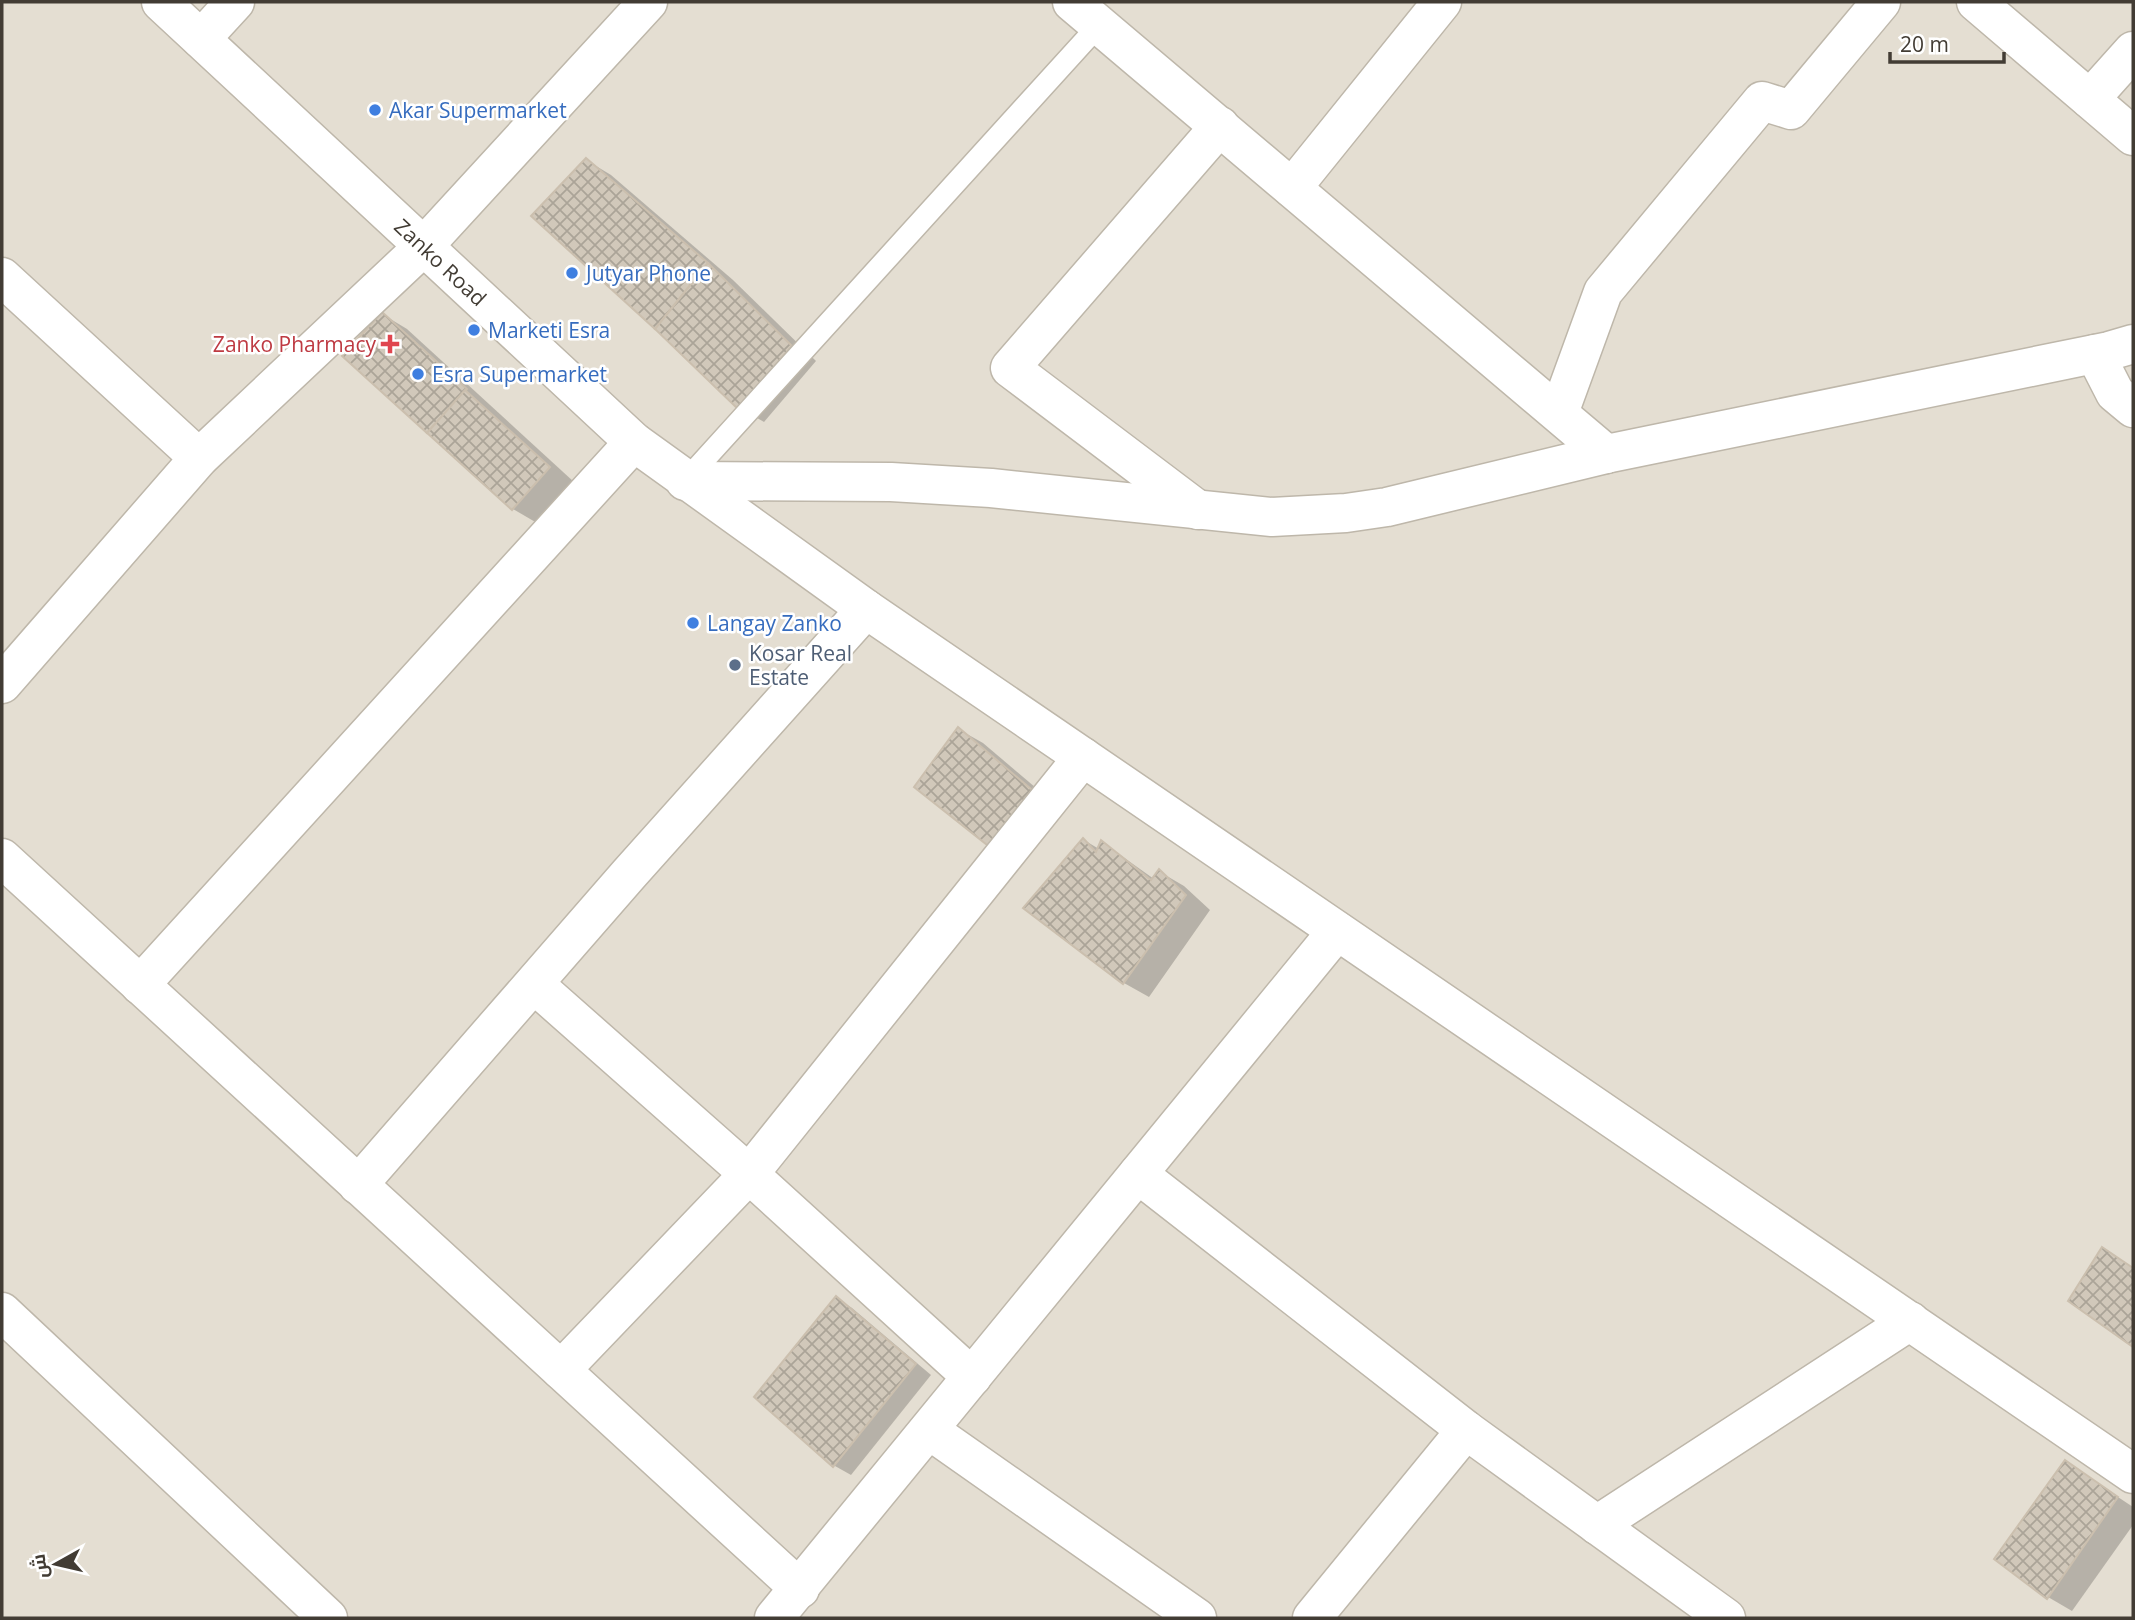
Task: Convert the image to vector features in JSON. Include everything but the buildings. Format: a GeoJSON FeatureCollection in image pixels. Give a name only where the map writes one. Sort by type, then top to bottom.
{"type":"FeatureCollection","features":[{"type":"Feature","properties":{"kind":"street","name":"Zanko Road"},"geometry":{"type":"LineString","coordinates":[[161,2],[422,248],[634,442],[685,481],[866,609],[2133,1474]]}},
{"type":"Feature","properties":{"kind":"street"},"geometry":{"type":"LineString","coordinates":[[201,39],[235,2]]}},
{"type":"Feature","properties":{"kind":"street"},"geometry":{"type":"LineString","coordinates":[[2,684],[199,458],[422,248],[649,2]]}},
{"type":"Feature","properties":{"kind":"street"},"geometry":{"type":"LineString","coordinates":[[1292,188],[1442,2]]}},
{"type":"Feature","properties":{"kind":"street"},"geometry":{"type":"LineString","coordinates":[[1559,413],[1603,292],[1762,101],[1791,110],[1881,2]]}},
{"type":"Feature","properties":{"kind":"street"},"geometry":{"type":"LineString","coordinates":[[1976,2],[2133,136]]}},
{"type":"Feature","properties":{"kind":"street"},"geometry":{"type":"LineString","coordinates":[[1086,13],[1606,454]]}},
{"type":"Feature","properties":{"kind":"street"},"geometry":{"type":"LineString","coordinates":[[2090,99],[2133,51]]}},
{"type":"Feature","properties":{"kind":"street"},"geometry":{"type":"LineString","coordinates":[[1200,511],[1010,368],[1220,126]]}},
{"type":"Feature","properties":{"kind":"street"},"geometry":{"type":"LineString","coordinates":[[2,277],[199,458]]}},
{"type":"Feature","properties":{"kind":"street"},"geometry":{"type":"LineString","coordinates":[[685,481],[891,482],[990,488],[1272,517],[1374,509],[1606,454],[2133,344]]}},
{"type":"Feature","properties":{"kind":"street"},"geometry":{"type":"LineString","coordinates":[[2095,354],[2115,393],[2133,408]]}},
{"type":"Feature","properties":{"kind":"street"},"geometry":{"type":"LineString","coordinates":[[141,985],[634,442]]}},
{"type":"Feature","properties":{"kind":"street"},"geometry":{"type":"LineString","coordinates":[[358,1185],[866,609]]}},
{"type":"Feature","properties":{"kind":"street"},"geometry":{"type":"LineString","coordinates":[[561,1370],[750,1174],[1083,757]]}},
{"type":"Feature","properties":{"kind":"street"},"geometry":{"type":"LineString","coordinates":[[2,858],[800,1589]]}},
{"type":"Feature","properties":{"kind":"street"},"geometry":{"type":"LineString","coordinates":[[774,1618],[1337,931]]}},
{"type":"Feature","properties":{"kind":"street"},"geometry":{"type":"LineString","coordinates":[[534,984],[750,1174],[972,1377]]}},
{"type":"Feature","properties":{"kind":"street"},"geometry":{"type":"LineString","coordinates":[[1138,1174],[1466,1430],[1720,1617]]}},
{"type":"Feature","properties":{"kind":"street"},"geometry":{"type":"LineString","coordinates":[[2,1312],[328,1618]]}},
{"type":"Feature","properties":{"kind":"street"},"geometry":{"type":"LineString","coordinates":[[1597,1525],[1910,1321]]}},
{"type":"Feature","properties":{"kind":"street"},"geometry":{"type":"LineString","coordinates":[[929,1430],[1197,1618]]}},
{"type":"Feature","properties":{"kind":"street"},"geometry":{"type":"LineString","coordinates":[[1312,1618],[1466,1430]]}},
{"type":"Feature","properties":{"kind":"lane"},"geometry":{"type":"LineString","coordinates":[[685,481],[1086,13]]}},
{"type":"Feature","properties":{"kind":"shaded area"},"geometry":{"type":"Polygon","coordinates":[[[2,2],[2133,2],[2133,1618],[2,1618],[2,2]]]}},
{"type":"Feature","properties":{"kind":"place","name":"Akar Supermarket"},"geometry":{"type":"Point","coordinates":[375,110]}},
{"type":"Feature","properties":{"kind":"place","name":"Jutyar Phone"},"geometry":{"type":"Point","coordinates":[572,273]}},
{"type":"Feature","properties":{"kind":"place","name":"Marketi Esra"},"geometry":{"type":"Point","coordinates":[474,330]}},
{"type":"Feature","properties":{"kind":"place","name":"Zanko Pharmacy"},"geometry":{"type":"Point","coordinates":[390,344]}},
{"type":"Feature","properties":{"kind":"place","name":"Esra Supermarket"},"geometry":{"type":"Point","coordinates":[418,374]}},
{"type":"Feature","properties":{"kind":"place","name":"Langay Zanko"},"geometry":{"type":"Point","coordinates":[693,623]}},
{"type":"Feature","properties":{"kind":"place","name":"Kosar Real Estate"},"geometry":{"type":"Point","coordinates":[735,665]}}]}
